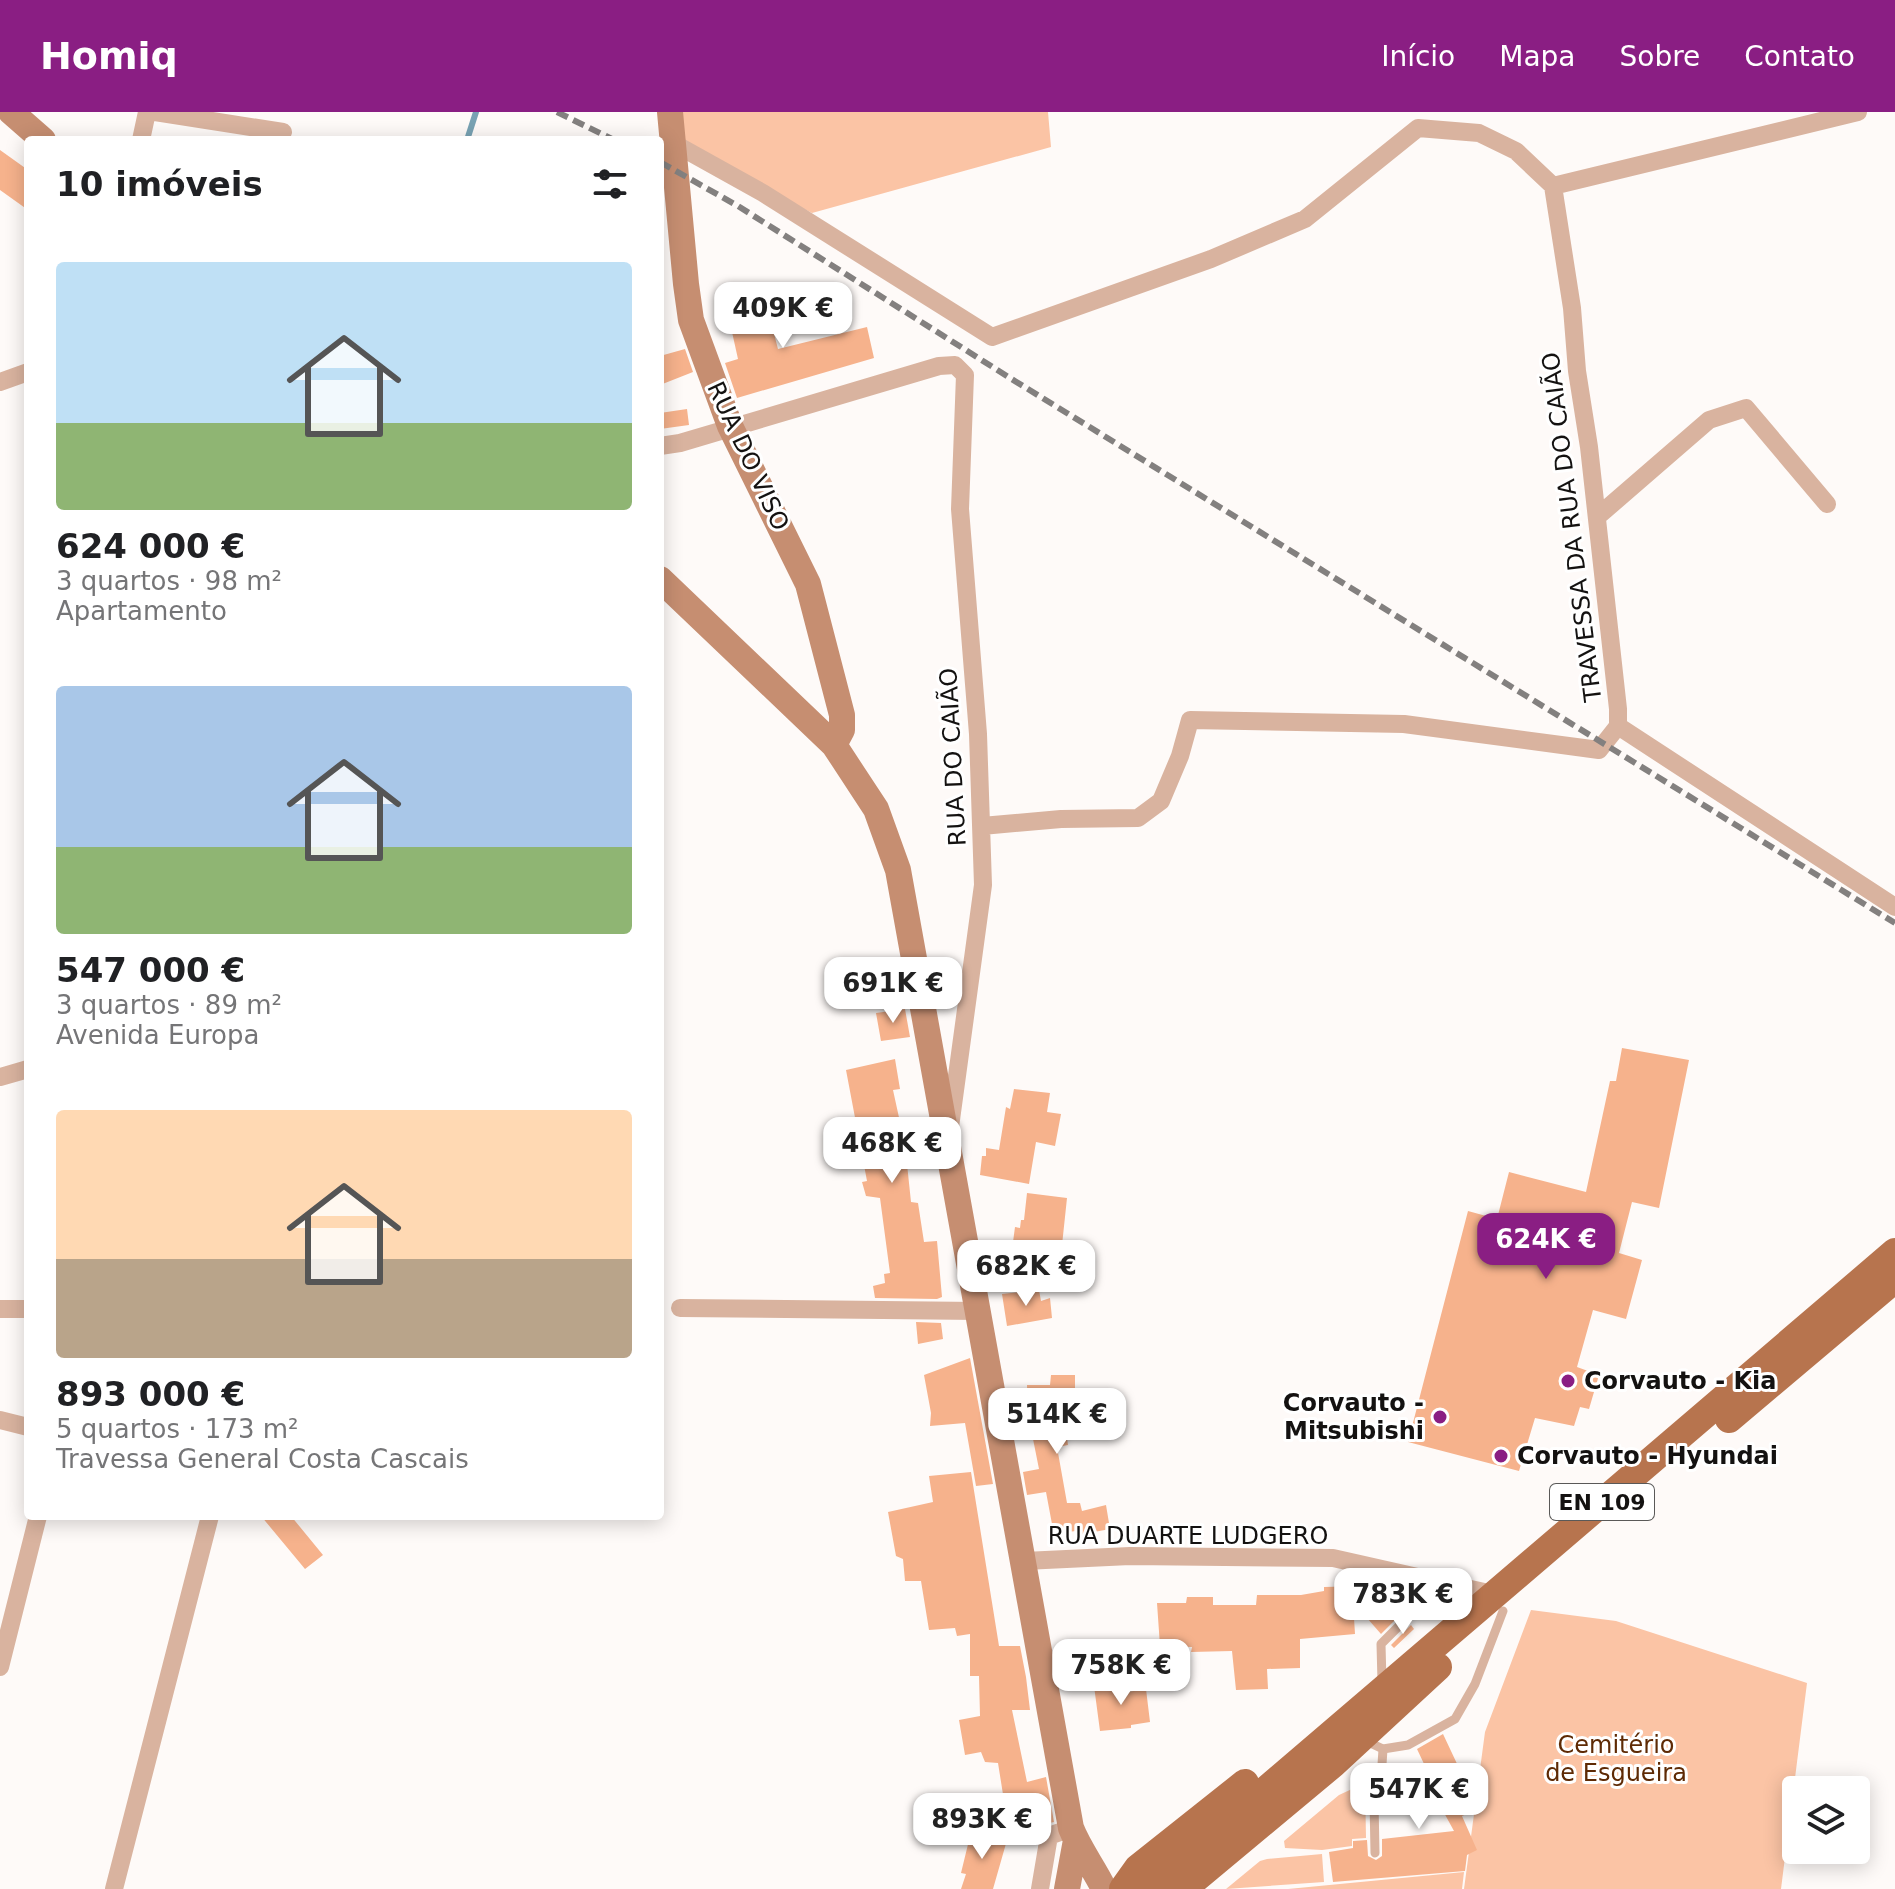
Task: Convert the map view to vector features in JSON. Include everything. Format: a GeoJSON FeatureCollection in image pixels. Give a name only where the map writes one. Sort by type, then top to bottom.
{"type":"FeatureCollection","features":[{"type":"Feature","properties":{"kind":"main road"},"geometry":{"type":"LineString","coordinates":[[11,112],[38,136]]}},
{"type":"Feature","properties":{"kind":"main road","name":"RUA DO VISO"},"geometry":{"type":"LineString","coordinates":[[670,112],[691,320],[730,426],[800,565],[815,602],[842,715],[842,730],[834,745]]}},
{"type":"Feature","properties":{"kind":"main road"},"geometry":{"type":"LineString","coordinates":[[664,583],[834,745],[876,809],[898,870],[947,1149],[1079,1843],[1104,1889]]}},
{"type":"Feature","properties":{"kind":"main road","name":"EN 109"},"geometry":{"type":"LineString","coordinates":[[1137,1882],[1286,1774],[1321,1757],[1371,1743],[1490,1605],[1895,1252]]}},
{"type":"Feature","properties":{"kind":"main road","name":"EN 109"},"geometry":{"type":"LineString","coordinates":[[1183,1889],[1321,1757],[1383,1690],[1895,1279]]}},
{"type":"Feature","properties":{"kind":"main road"},"geometry":{"type":"LineString","coordinates":[[1212,1889],[1311,1804],[1321,1757]]}},
{"type":"Feature","properties":{"kind":"main road"},"geometry":{"type":"LineString","coordinates":[[1079,1843],[1137,1882]]}},
{"type":"Feature","properties":{"kind":"main road"},"geometry":{"type":"LineString","coordinates":[[1067,1889],[1079,1843]]}},
{"type":"Feature","properties":{"kind":"street"},"geometry":{"type":"LineString","coordinates":[[142,136],[147,112]]}},
{"type":"Feature","properties":{"kind":"street"},"geometry":{"type":"LineString","coordinates":[[155,112],[283,132]]}},
{"type":"Feature","properties":{"kind":"street"},"geometry":{"type":"LineString","coordinates":[[675,144],[763,193],[992,337],[1211,259],[1305,219],[1418,128],[1441,121],[1479,133],[1516,151],[1553,186],[1858,112]]}},
{"type":"Feature","properties":{"kind":"street","name":"TRAVESSA DA RUA DO CAIÃO"},"geometry":{"type":"LineString","coordinates":[[982,826],[1061,819],[1138,818],[1161,801],[1180,756],[1190,720],[1404,724],[1599,750],[1618,726],[1618,709],[1570,293],[1553,186]]}},
{"type":"Feature","properties":{"kind":"street","name":"RUA DO CAIÃO"},"geometry":{"type":"LineString","coordinates":[[730,426],[939,366],[955,365],[965,375],[960,509],[978,734],[983,885],[947,1149]]}},
{"type":"Feature","properties":{"kind":"street"},"geometry":{"type":"LineString","coordinates":[[1,381],[24,373]]}},
{"type":"Feature","properties":{"kind":"street"},"geometry":{"type":"LineString","coordinates":[[1597,517],[1709,420],[1746,408],[1827,504]]}},
{"type":"Feature","properties":{"kind":"street"},"geometry":{"type":"LineString","coordinates":[[664,445],[730,426]]}},
{"type":"Feature","properties":{"kind":"street"},"geometry":{"type":"LineString","coordinates":[[1618,726],[1895,907]]}},
{"type":"Feature","properties":{"kind":"street"},"geometry":{"type":"LineString","coordinates":[[0,1077],[24,1070]]}},
{"type":"Feature","properties":{"kind":"street"},"geometry":{"type":"LineString","coordinates":[[680,1308],[979,1311]]}},
{"type":"Feature","properties":{"kind":"street"},"geometry":{"type":"LineString","coordinates":[[0,1309],[24,1309]]}},
{"type":"Feature","properties":{"kind":"street"},"geometry":{"type":"LineString","coordinates":[[0,1420],[24,1426]]}},
{"type":"Feature","properties":{"kind":"street"},"geometry":{"type":"LineString","coordinates":[[0,1667],[37,1520]]}},
{"type":"Feature","properties":{"kind":"street"},"geometry":{"type":"LineString","coordinates":[[114,1889],[209,1520]]}},
{"type":"Feature","properties":{"kind":"street","name":"RUA DUARTE LUDGERO"},"geometry":{"type":"LineString","coordinates":[[1024,1561],[1130,1556],[1333,1558],[1490,1605]]}},
{"type":"Feature","properties":{"kind":"street"},"geometry":{"type":"LineString","coordinates":[[1040,1889],[1049,1836],[1079,1843]]}},
{"type":"Feature","properties":{"kind":"lane"},"geometry":{"type":"LineString","coordinates":[[1375,1853],[1374,1801],[1381,1780],[1371,1743],[1408,1745],[1455,1719],[1475,1684],[1490,1605],[1411,1614],[1381,1644],[1383,1690]]}},
{"type":"Feature","properties":{"kind":"green space"},"geometry":{"type":"Polygon","coordinates":[[[670,112],[1048,112],[1051,147],[812,213],[675,144],[670,112]]]}},
{"type":"Feature","properties":{"kind":"green space","name":"Cemitério de Esgueira"},"geometry":{"type":"Polygon","coordinates":[[[1531,1610],[1616,1621],[1807,1683],[1795,1776],[1782,1776],[1784,1864],[1781,1889],[1464,1889],[1485,1732],[1531,1610]]]}},
{"type":"Feature","properties":{"kind":"green space"},"geometry":{"type":"Polygon","coordinates":[[[1365,1783],[1366,1838],[1352,1839],[1352,1846],[1322,1850],[1285,1848],[1284,1841],[1339,1795],[1365,1783]]]}},
{"type":"Feature","properties":{"kind":"green space"},"geometry":{"type":"Polygon","coordinates":[[[1322,1854],[1324,1882],[1226,1889],[1260,1861],[1322,1854]]]}},
{"type":"Feature","properties":{"kind":"green space"},"geometry":{"type":"Polygon","coordinates":[[[1464,1872],[1462,1889],[1288,1889],[1464,1872]]]}},
{"type":"Feature","properties":{"kind":"building"},"geometry":{"type":"Polygon","coordinates":[[[0,150],[24,167],[24,207],[0,190],[0,150]]]}},
{"type":"Feature","properties":{"kind":"building"},"geometry":{"type":"Polygon","coordinates":[[[764,295],[778,349],[867,327],[874,358],[737,398],[725,363],[738,359],[724,296],[764,295]]]}},
{"type":"Feature","properties":{"kind":"building"},"geometry":{"type":"Polygon","coordinates":[[[685,349],[693,372],[664,383],[664,355],[685,349]]]}},
{"type":"Feature","properties":{"kind":"building"},"geometry":{"type":"Polygon","coordinates":[[[687,409],[689,425],[664,428],[664,412],[687,409]]]}},
{"type":"Feature","properties":{"kind":"building"},"geometry":{"type":"Polygon","coordinates":[[[905,1009],[910,1037],[881,1041],[876,1013],[905,1009]]]}},
{"type":"Feature","properties":{"kind":"building"},"geometry":{"type":"Polygon","coordinates":[[[1622,1048],[1689,1060],[1659,1208],[1632,1202],[1619,1253],[1642,1260],[1626,1319],[1593,1310],[1577,1367],[1599,1375],[1589,1409],[1580,1407],[1574,1426],[1535,1418],[1519,1471],[1408,1442],[1468,1211],[1497,1219],[1509,1172],[1586,1192],[1610,1081],[1616,1081],[1622,1048]]]}},
{"type":"Feature","properties":{"kind":"building"},"geometry":{"type":"Polygon","coordinates":[[[895,1059],[900,1089],[893,1090],[905,1145],[911,1202],[918,1203],[924,1242],[937,1241],[942,1297],[937,1299],[875,1298],[873,1286],[885,1283],[884,1274],[890,1273],[880,1198],[866,1196],[862,1182],[867,1181],[846,1070],[895,1059]]]}},
{"type":"Feature","properties":{"kind":"building"},"geometry":{"type":"Polygon","coordinates":[[[1014,1089],[1050,1093],[1047,1112],[1061,1114],[1055,1146],[1036,1142],[1029,1184],[980,1175],[986,1148],[999,1150],[1006,1107],[1010,1109],[1014,1089]]]}},
{"type":"Feature","properties":{"kind":"building"},"geometry":{"type":"Polygon","coordinates":[[[1027,1193],[1067,1198],[1060,1264],[1011,1257],[1015,1227],[1020,1228],[1021,1220],[1024,1220],[1027,1193]]]}},
{"type":"Feature","properties":{"kind":"building"},"geometry":{"type":"Polygon","coordinates":[[[1039,1290],[1041,1301],[1050,1298],[1052,1318],[1007,1326],[1002,1294],[1039,1290]]]}},
{"type":"Feature","properties":{"kind":"building"},"geometry":{"type":"Polygon","coordinates":[[[916,1322],[941,1323],[943,1339],[918,1344],[916,1322]]]}},
{"type":"Feature","properties":{"kind":"building"},"geometry":{"type":"Polygon","coordinates":[[[970,1358],[993,1484],[976,1486],[965,1423],[930,1426],[931,1413],[924,1375],[970,1358]]]}},
{"type":"Feature","properties":{"kind":"building"},"geometry":{"type":"Polygon","coordinates":[[[1051,1375],[1075,1375],[1075,1410],[1063,1410],[1068,1445],[1057,1447],[1067,1503],[1080,1503],[1082,1511],[1106,1505],[1110,1529],[1078,1535],[1076,1531],[1059,1533],[1056,1524],[1052,1524],[1046,1492],[1027,1495],[1023,1472],[1039,1469],[1028,1414],[1027,1385],[1050,1385],[1051,1375]]]}},
{"type":"Feature","properties":{"kind":"building"},"geometry":{"type":"Polygon","coordinates":[[[971,1472],[999,1646],[1020,1646],[1026,1677],[1030,1710],[1012,1710],[1027,1782],[1046,1777],[1054,1822],[1009,1832],[998,1763],[985,1762],[981,1752],[965,1755],[959,1720],[980,1716],[979,1676],[970,1676],[970,1634],[957,1636],[955,1628],[929,1630],[921,1581],[905,1581],[903,1559],[896,1556],[888,1512],[933,1502],[929,1476],[971,1472]]]}},
{"type":"Feature","properties":{"kind":"building"},"geometry":{"type":"Polygon","coordinates":[[[264,1520],[294,1520],[323,1555],[305,1569],[264,1520]]]}},
{"type":"Feature","properties":{"kind":"building"},"geometry":{"type":"Polygon","coordinates":[[[1362,1577],[1394,1584],[1384,1593],[1401,1614],[1381,1634],[1353,1602],[1355,1634],[1300,1639],[1300,1668],[1267,1669],[1268,1689],[1236,1690],[1232,1651],[1191,1652],[1192,1647],[1160,1646],[1157,1603],[1186,1603],[1187,1597],[1213,1597],[1213,1605],[1256,1605],[1257,1595],[1301,1595],[1324,1591],[1324,1587],[1363,1586],[1362,1577]]]}},
{"type":"Feature","properties":{"kind":"building"},"geometry":{"type":"Polygon","coordinates":[[[1411,1625],[1414,1629],[1394,1648],[1391,1645],[1411,1625]]]}},
{"type":"Feature","properties":{"kind":"building"},"geometry":{"type":"Polygon","coordinates":[[[1126,1682],[1127,1692],[1146,1689],[1150,1722],[1131,1725],[1131,1728],[1100,1731],[1094,1686],[1126,1682]]]}},
{"type":"Feature","properties":{"kind":"building"},"geometry":{"type":"Polygon","coordinates":[[[1443,1734],[1475,1802],[1474,1811],[1462,1816],[1477,1850],[1467,1855],[1465,1871],[1333,1882],[1329,1852],[1353,1848],[1353,1841],[1367,1840],[1368,1856],[1376,1860],[1382,1856],[1382,1839],[1454,1831],[1437,1800],[1440,1798],[1417,1749],[1443,1734]]]}},
{"type":"Feature","properties":{"kind":"building"},"geometry":{"type":"Polygon","coordinates":[[[971,1832],[1007,1840],[993,1889],[961,1889],[966,1874],[961,1873],[971,1832]]]}},
{"type":"Feature","properties":{"kind":"waterway"},"geometry":{"type":"LineString","coordinates":[[468,136],[476,112]]}},
{"type":"Feature","properties":{"kind":"railway"},"geometry":{"type":"LineString","coordinates":[[557,112],[606,136]]}},
{"type":"Feature","properties":{"kind":"railway"},"geometry":{"type":"LineString","coordinates":[[664,164],[738,206],[1010,378],[1895,923]]}},
{"type":"Feature","properties":{"kind":"place","name":"Corvauto - Kia"},"geometry":{"type":"Point","coordinates":[1568,1381]}},
{"type":"Feature","properties":{"kind":"place","name":"Corvauto - Mitsubishi"},"geometry":{"type":"Point","coordinates":[1440,1417]}},
{"type":"Feature","properties":{"kind":"place","name":"Corvauto - Hyundai"},"geometry":{"type":"Point","coordinates":[1501,1456]}}]}
